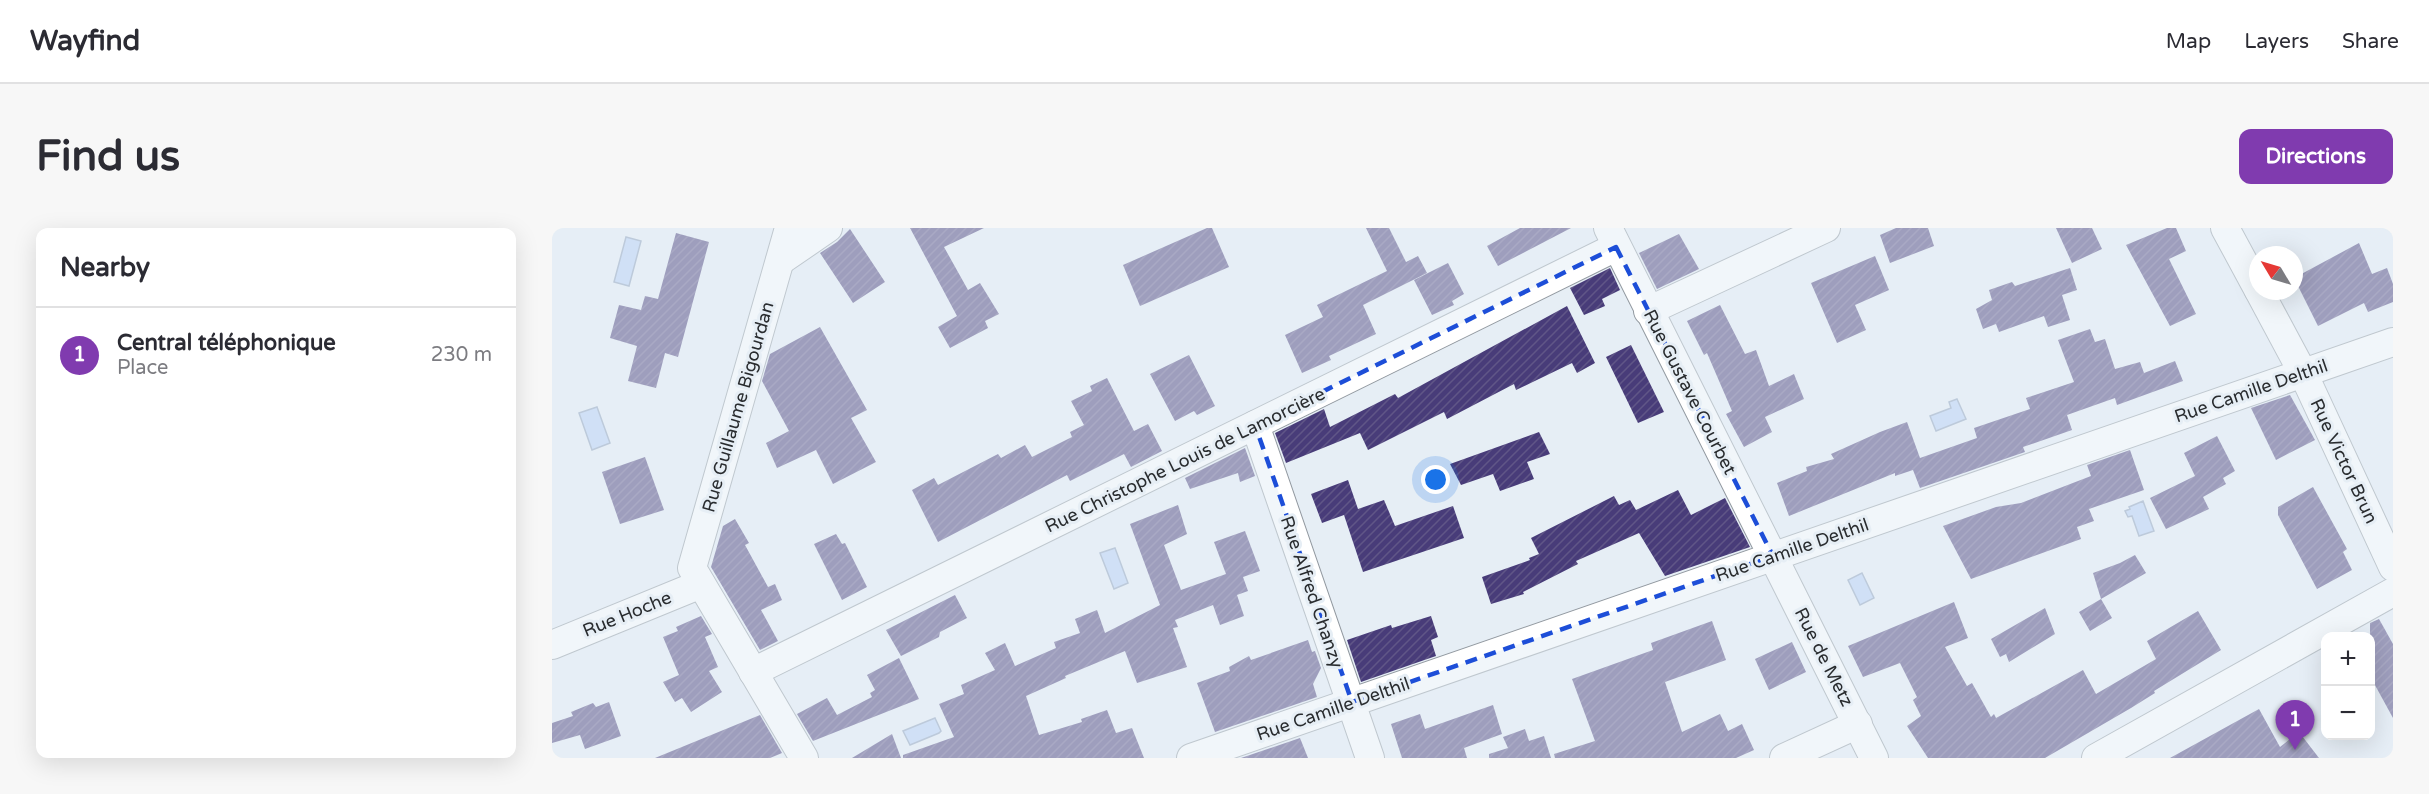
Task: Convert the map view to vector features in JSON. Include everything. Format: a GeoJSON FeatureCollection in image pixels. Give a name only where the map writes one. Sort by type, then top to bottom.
{"type":"FeatureCollection","features":[{"type":"Feature","properties":{"kind":"street","name":"Rue Guillaume Bigourdan"},"geometry":{"type":"LineString","coordinates":[[789,228],[692,568],[804,758]]}},
{"type":"Feature","properties":{"kind":"street"},"geometry":{"type":"LineString","coordinates":[[780,261],[828,228]]}},
{"type":"Feature","properties":{"kind":"street"},"geometry":{"type":"LineString","coordinates":[[1648,311],[1826,228]]}},
{"type":"Feature","properties":{"kind":"street","name":"Rue Victor Brun"},"geometry":{"type":"LineString","coordinates":[[2225,228],[2249,272]]}},
{"type":"Feature","properties":{"kind":"street","name":"Rue Gustave Courbet"},"geometry":{"type":"LineString","coordinates":[[1612,237],[1773,556]]}},
{"type":"Feature","properties":{"kind":"street","name":"Rue Christophe Louis de Lamorcière"},"geometry":{"type":"LineString","coordinates":[[753,672],[1255,425],[1612,237]]}},
{"type":"Feature","properties":{"kind":"street","name":"Rue Victor Brun"},"geometry":{"type":"LineString","coordinates":[[2264,300],[2303,373],[2393,567]]}},
{"type":"Feature","properties":{"kind":"street","name":"Rue Camille Delthil"},"geometry":{"type":"LineString","coordinates":[[1191,758],[2393,342]]}},
{"type":"Feature","properties":{"kind":"street","name":"Rue Alfred Chanzy"},"geometry":{"type":"LineString","coordinates":[[1255,425],[1370,758]]}},
{"type":"Feature","properties":{"kind":"street","name":"Rue de Metz"},"geometry":{"type":"LineString","coordinates":[[1773,556],[1874,758]]}},
{"type":"Feature","properties":{"kind":"street","name":"Rue Hoche"},"geometry":{"type":"LineString","coordinates":[[552,645],[701,584]]}},
{"type":"Feature","properties":{"kind":"street"},"geometry":{"type":"LineString","coordinates":[[2096,758],[2393,592]]}},
{"type":"Feature","properties":{"kind":"street"},"geometry":{"type":"LineString","coordinates":[[1784,758],[1858,724]]}},
{"type":"Feature","properties":{"kind":"highlighted area"},"geometry":{"type":"Polygon","coordinates":[[[1616,247],[1773,556],[1352,702],[1255,425],[1616,247]]]}},
{"type":"Feature","properties":{"kind":"water"},"geometry":{"type":"Polygon","coordinates":[[[626,237],[641,241],[629,286],[614,282],[626,237]]]}},
{"type":"Feature","properties":{"kind":"water"},"geometry":{"type":"Polygon","coordinates":[[[1957,399],[1966,419],[1936,431],[1930,416],[1951,408],[1949,402],[1957,399]]]}},
{"type":"Feature","properties":{"kind":"water"},"geometry":{"type":"Polygon","coordinates":[[[597,407],[610,443],[592,450],[579,413],[597,407]]]}},
{"type":"Feature","properties":{"kind":"water"},"geometry":{"type":"Polygon","coordinates":[[[2143,501],[2154,531],[2139,536],[2132,516],[2128,517],[2125,511],[2143,501]]]}},
{"type":"Feature","properties":{"kind":"water"},"geometry":{"type":"Polygon","coordinates":[[[1115,548],[1128,583],[1114,589],[1100,553],[1115,548]]]}},
{"type":"Feature","properties":{"kind":"water"},"geometry":{"type":"Polygon","coordinates":[[[1862,573],[1874,598],[1860,605],[1848,580],[1862,573]]]}},
{"type":"Feature","properties":{"kind":"water"},"geometry":{"type":"Polygon","coordinates":[[[935,718],[941,731],[910,745],[903,731],[935,718]]]}},
{"type":"Feature","properties":{"kind":"building"},"geometry":{"type":"Polygon","coordinates":[[[910,228],[984,228],[944,247],[968,290],[980,283],[999,314],[985,321],[988,328],[950,348],[938,327],[957,316],[910,228]]]}},
{"type":"Feature","properties":{"kind":"building"},"geometry":{"type":"Polygon","coordinates":[[[1207,228],[1212,228],[1229,267],[1140,306],[1123,265],[1207,228]]]}},
{"type":"Feature","properties":{"kind":"building"},"geometry":{"type":"Polygon","coordinates":[[[1366,228],[1389,228],[1406,262],[1418,256],[1427,273],[1363,305],[1376,334],[1329,356],[1331,360],[1302,373],[1285,335],[1323,317],[1317,305],[1387,271],[1366,228]]]}},
{"type":"Feature","properties":{"kind":"building"},"geometry":{"type":"Polygon","coordinates":[[[1520,228],[1571,228],[1498,266],[1487,246],[1520,228]]]}},
{"type":"Feature","properties":{"kind":"building"},"geometry":{"type":"Polygon","coordinates":[[[1896,228],[1928,228],[1934,246],[1890,263],[1880,235],[1896,228]]]}},
{"type":"Feature","properties":{"kind":"building"},"geometry":{"type":"Polygon","coordinates":[[[2056,228],[2092,228],[2102,249],[2072,263],[2056,228]]]}},
{"type":"Feature","properties":{"kind":"building"},"geometry":{"type":"Polygon","coordinates":[[[2167,228],[2176,228],[2186,251],[2169,259],[2196,314],[2170,326],[2126,245],[2167,228]]]}},
{"type":"Feature","properties":{"kind":"building"},"geometry":{"type":"Polygon","coordinates":[[[850,229],[885,282],[853,303],[820,253],[837,242],[850,229]]]}},
{"type":"Feature","properties":{"kind":"building"},"geometry":{"type":"Polygon","coordinates":[[[676,233],[709,242],[678,357],[665,353],[656,388],[628,381],[637,346],[610,338],[619,305],[641,310],[645,296],[658,299],[676,233]]]}},
{"type":"Feature","properties":{"kind":"building"},"geometry":{"type":"Polygon","coordinates":[[[1679,234],[1699,269],[1657,289],[1639,253],[1679,234]]]}},
{"type":"Feature","properties":{"kind":"building"},"geometry":{"type":"Polygon","coordinates":[[[2359,243],[2372,274],[2387,268],[2393,284],[2393,302],[2368,312],[2364,303],[2318,326],[2303,296],[2303,273],[2359,243]]]}},
{"type":"Feature","properties":{"kind":"building"},"geometry":{"type":"Polygon","coordinates":[[[1875,256],[1889,290],[1855,305],[1866,330],[1837,343],[1811,283],[1875,256]]]}},
{"type":"Feature","properties":{"kind":"building"},"geometry":{"type":"Polygon","coordinates":[[[1448,263],[1464,294],[1452,301],[1454,305],[1432,315],[1414,280],[1448,263]]]}},
{"type":"Feature","properties":{"kind":"building"},"geometry":{"type":"Polygon","coordinates":[[[1610,268],[1620,290],[1602,299],[1605,306],[1584,315],[1570,288],[1610,268]]]}},
{"type":"Feature","properties":{"kind":"building"},"geometry":{"type":"Polygon","coordinates":[[[2070,268],[2077,290],[2062,295],[2070,320],[2048,327],[2044,316],[1999,332],[1996,324],[1983,329],[1976,309],[1992,300],[1989,290],[2012,282],[2015,286],[2070,268]]]}},
{"type":"Feature","properties":{"kind":"building"},"geometry":{"type":"Polygon","coordinates":[[[1720,305],[1745,354],[1756,350],[1769,386],[1794,374],[1804,399],[1765,417],[1772,432],[1744,447],[1726,414],[1732,411],[1707,353],[1704,355],[1687,321],[1720,305]]]}},
{"type":"Feature","properties":{"kind":"building"},"geometry":{"type":"Polygon","coordinates":[[[1567,306],[1595,363],[1577,373],[1572,363],[1516,390],[1514,384],[1447,419],[1444,412],[1368,450],[1360,433],[1286,463],[1275,433],[1324,409],[1330,427],[1395,394],[1398,398],[1567,306]]]}},
{"type":"Feature","properties":{"kind":"building"},"geometry":{"type":"Polygon","coordinates":[[[820,327],[867,410],[851,418],[876,462],[833,484],[816,450],[777,468],[766,443],[789,431],[762,381],[770,354],[820,327]]]}},
{"type":"Feature","properties":{"kind":"building"},"geometry":{"type":"Polygon","coordinates":[[[2090,329],[2095,342],[2105,339],[2115,369],[2140,362],[2144,373],[2175,361],[2183,381],[2117,405],[2115,398],[2067,415],[2072,430],[2023,447],[2025,452],[1920,488],[1913,470],[1895,476],[1895,473],[1789,516],[1777,483],[1807,471],[1806,467],[1834,459],[1831,454],[1907,422],[1920,458],[1977,438],[1974,428],[2030,409],[2026,398],[2074,382],[2058,340],[2090,329]]]}},
{"type":"Feature","properties":{"kind":"building"},"geometry":{"type":"Polygon","coordinates":[[[1631,345],[1664,412],[1638,423],[1606,357],[1631,345]]]}},
{"type":"Feature","properties":{"kind":"building"},"geometry":{"type":"Polygon","coordinates":[[[1189,355],[1215,406],[1197,415],[1194,411],[1175,421],[1150,374],[1189,355]]]}},
{"type":"Feature","properties":{"kind":"building"},"geometry":{"type":"Polygon","coordinates":[[[1107,378],[1134,431],[1148,424],[1162,451],[1131,467],[1124,454],[1070,481],[1067,475],[938,542],[912,490],[934,478],[938,485],[998,454],[1001,458],[1025,445],[1032,457],[1072,437],[1070,432],[1084,425],[1071,401],[1092,391],[1090,386],[1107,378]]]}},
{"type":"Feature","properties":{"kind":"building"},"geometry":{"type":"Polygon","coordinates":[[[2290,395],[2315,440],[2276,460],[2251,408],[2290,395]]]}},
{"type":"Feature","properties":{"kind":"building"},"geometry":{"type":"Polygon","coordinates":[[[1539,432],[1550,454],[1527,462],[1534,479],[1500,491],[1493,474],[1461,485],[1450,464],[1539,432]]]}},
{"type":"Feature","properties":{"kind":"building"},"geometry":{"type":"Polygon","coordinates":[[[2217,436],[2235,471],[2223,478],[2226,484],[2203,497],[2209,509],[2166,529],[2150,498],[2195,476],[2184,453],[2217,436]]]}},
{"type":"Feature","properties":{"kind":"building"},"geometry":{"type":"Polygon","coordinates":[[[1245,448],[1255,476],[1240,482],[1238,473],[1190,489],[1185,478],[1245,448]]]}},
{"type":"Feature","properties":{"kind":"building"},"geometry":{"type":"Polygon","coordinates":[[[2130,450],[2144,490],[2089,509],[2094,521],[2077,527],[2081,539],[1971,579],[1943,526],[1996,507],[2021,503],[2091,476],[2087,465],[2130,450]]]}},
{"type":"Feature","properties":{"kind":"building"},"geometry":{"type":"Polygon","coordinates":[[[645,457],[664,510],[620,524],[602,472],[645,457]]]}},
{"type":"Feature","properties":{"kind":"building"},"geometry":{"type":"Polygon","coordinates":[[[1348,480],[1358,509],[1384,500],[1395,526],[1453,506],[1464,538],[1363,572],[1344,515],[1322,523],[1311,494],[1348,480]]]}},
{"type":"Feature","properties":{"kind":"building"},"geometry":{"type":"Polygon","coordinates":[[[2313,487],[2347,549],[2343,552],[2352,570],[2317,589],[2278,515],[2278,507],[2313,487]]]}},
{"type":"Feature","properties":{"kind":"building"},"geometry":{"type":"Polygon","coordinates":[[[1678,490],[1691,515],[1725,498],[1750,547],[1665,576],[1639,533],[1576,561],[1578,564],[1523,592],[1524,594],[1491,604],[1482,577],[1530,560],[1529,558],[1539,554],[1531,538],[1614,496],[1619,505],[1630,500],[1636,510],[1678,490]]]}},
{"type":"Feature","properties":{"kind":"building"},"geometry":{"type":"Polygon","coordinates":[[[1178,505],[1187,534],[1164,545],[1181,590],[1226,574],[1214,542],[1245,531],[1260,571],[1243,577],[1248,591],[1237,595],[1244,616],[1220,625],[1213,605],[1175,620],[1178,627],[1173,628],[1187,667],[1137,683],[1125,651],[1065,676],[1066,678],[1026,696],[1039,735],[1082,722],[1081,719],[1107,710],[1116,733],[1132,728],[1144,758],[903,758],[903,755],[954,737],[939,704],[964,694],[961,685],[995,670],[985,653],[1005,643],[1015,666],[1056,648],[1054,642],[1080,633],[1075,619],[1097,610],[1105,633],[1160,605],[1130,524],[1178,505]]]}},
{"type":"Feature","properties":{"kind":"building"},"geometry":{"type":"Polygon","coordinates":[[[735,519],[749,543],[745,545],[768,587],[775,584],[782,600],[761,610],[778,641],[760,650],[711,567],[723,526],[735,519]]]}},
{"type":"Feature","properties":{"kind":"building"},"geometry":{"type":"Polygon","coordinates":[[[836,534],[842,544],[845,543],[867,587],[842,600],[814,544],[836,534]]]}},
{"type":"Feature","properties":{"kind":"building"},"geometry":{"type":"Polygon","coordinates":[[[2135,555],[2146,573],[2101,599],[2093,573],[2135,555]]]}},
{"type":"Feature","properties":{"kind":"building"},"geometry":{"type":"Polygon","coordinates":[[[955,595],[967,618],[940,632],[939,637],[901,656],[886,630],[955,595]]]}},
{"type":"Feature","properties":{"kind":"building"},"geometry":{"type":"Polygon","coordinates":[[[2101,599],[2112,618],[2090,631],[2079,612],[2101,599]]]}},
{"type":"Feature","properties":{"kind":"building"},"geometry":{"type":"Polygon","coordinates":[[[1954,602],[1968,638],[1945,647],[1967,686],[1972,683],[1991,717],[1994,714],[1996,718],[2083,670],[2096,694],[2156,659],[2147,641],[2198,611],[2221,650],[2154,691],[2155,693],[2131,708],[2045,758],[1928,758],[1907,726],[1921,716],[1913,700],[1917,697],[1900,663],[1863,677],[1848,646],[1954,602]]]}},
{"type":"Feature","properties":{"kind":"building"},"geometry":{"type":"Polygon","coordinates":[[[2045,608],[2055,634],[2009,662],[2006,654],[2000,657],[1991,639],[2045,608]]]}},
{"type":"Feature","properties":{"kind":"building"},"geometry":{"type":"Polygon","coordinates":[[[701,616],[712,634],[705,637],[718,667],[709,671],[722,692],[691,712],[682,698],[675,702],[663,682],[679,675],[663,637],[678,631],[676,627],[701,616]]]}},
{"type":"Feature","properties":{"kind":"building"},"geometry":{"type":"Polygon","coordinates":[[[1431,616],[1438,637],[1431,640],[1436,656],[1361,682],[1347,640],[1391,625],[1392,628],[1431,616]]]}},
{"type":"Feature","properties":{"kind":"building"},"geometry":{"type":"Polygon","coordinates":[[[2379,619],[2393,644],[2393,718],[2375,685],[2375,632],[2370,632],[2370,623],[2379,619]]]}},
{"type":"Feature","properties":{"kind":"building"},"geometry":{"type":"Polygon","coordinates":[[[1712,621],[1726,660],[1665,682],[1682,732],[1720,714],[1728,731],[1742,724],[1754,750],[1736,758],[1555,758],[1554,754],[1595,741],[1572,679],[1653,650],[1651,643],[1712,621]]]}},
{"type":"Feature","properties":{"kind":"building"},"geometry":{"type":"Polygon","coordinates":[[[1308,640],[1321,668],[1313,684],[1317,697],[1215,732],[1197,683],[1230,671],[1229,667],[1249,656],[1251,660],[1308,640]]]}},
{"type":"Feature","properties":{"kind":"building"},"geometry":{"type":"Polygon","coordinates":[[[1792,642],[1806,672],[1769,690],[1755,659],[1792,642]]]}},
{"type":"Feature","properties":{"kind":"building"},"geometry":{"type":"Polygon","coordinates":[[[899,658],[919,699],[813,741],[797,714],[827,698],[837,715],[872,697],[870,693],[875,690],[867,675],[899,658]]]}},
{"type":"Feature","properties":{"kind":"building"},"geometry":{"type":"Polygon","coordinates":[[[609,702],[621,736],[585,749],[580,735],[552,743],[552,723],[573,716],[571,712],[593,703],[596,707],[609,702]]]}},
{"type":"Feature","properties":{"kind":"building"},"geometry":{"type":"Polygon","coordinates":[[[1493,705],[1502,734],[1464,748],[1467,758],[1402,758],[1391,724],[1420,714],[1425,729],[1493,705]]]}},
{"type":"Feature","properties":{"kind":"building"},"geometry":{"type":"Polygon","coordinates":[[[2259,709],[2280,747],[2299,732],[2319,758],[2170,758],[2259,709]]]}},
{"type":"Feature","properties":{"kind":"building"},"geometry":{"type":"Polygon","coordinates":[[[760,715],[782,753],[770,758],[655,758],[760,715]]]}},
{"type":"Feature","properties":{"kind":"building"},"geometry":{"type":"Polygon","coordinates":[[[1525,729],[1529,741],[1544,736],[1551,758],[1489,758],[1489,754],[1508,748],[1503,737],[1525,729]]]}},
{"type":"Feature","properties":{"kind":"building"},"geometry":{"type":"Polygon","coordinates":[[[892,734],[901,758],[852,758],[892,734]]]}},
{"type":"Feature","properties":{"kind":"building"},"geometry":{"type":"Polygon","coordinates":[[[1300,738],[1308,758],[1241,758],[1300,738]]]}},
{"type":"Feature","properties":{"kind":"place","name":"Central téléphonique"},"geometry":{"type":"Point","coordinates":[2295,750]}}]}
